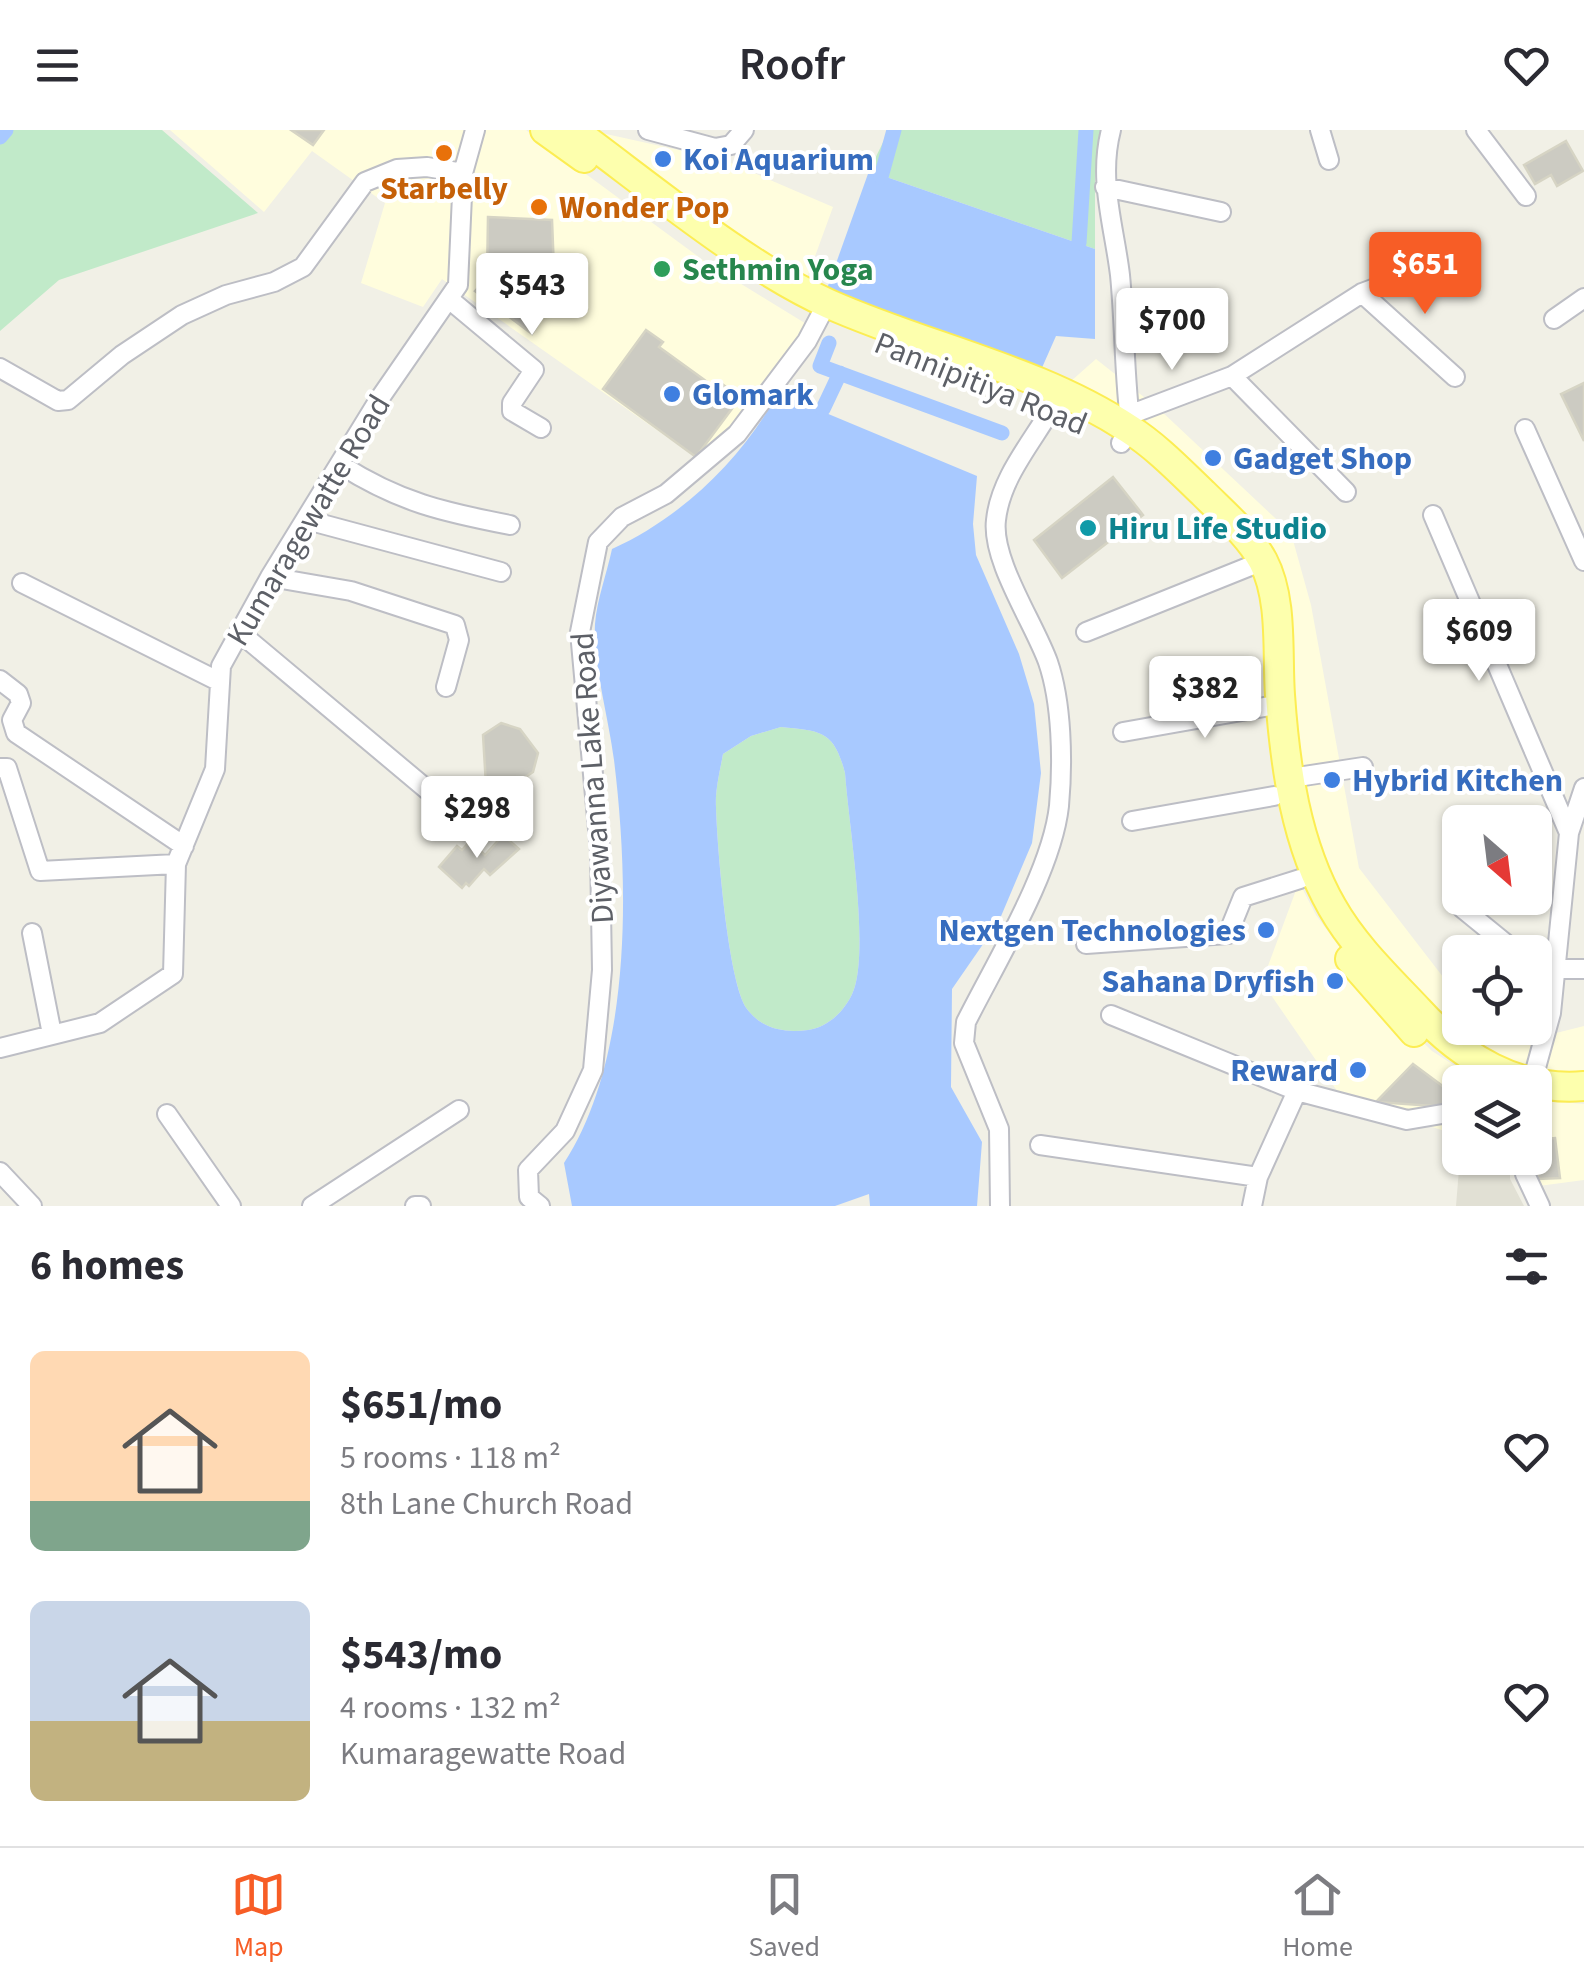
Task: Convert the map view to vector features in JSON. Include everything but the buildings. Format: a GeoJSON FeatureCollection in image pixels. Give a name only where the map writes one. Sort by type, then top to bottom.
{"type":"FeatureCollection","features":[{"type":"Feature","properties":{"kind":"main road","name":"Pannipitiya Road"},"geometry":{"type":"LineString","coordinates":[[545,130],[713,254],[823,311],[1127,429],[1238,527],[1255,565],[1273,592],[1272,705],[1283,787],[1283,836],[1300,878],[1316,914],[1376,994],[1432,1050],[1456,1065]]}},
{"type":"Feature","properties":{"kind":"main road","name":"Pannipitiya Road"},"geometry":{"type":"LineString","coordinates":[[582,132],[823,311]]}},
{"type":"Feature","properties":{"kind":"main road","name":"Pannipitiya Road"},"geometry":{"type":"LineString","coordinates":[[1283,787],[1332,906],[1362,950],[1444,1038],[1482,1065]]}},
{"type":"Feature","properties":{"kind":"main road","name":"Pannipitiya Road"},"geometry":{"type":"LineString","coordinates":[[1552,1087],[1584,1086]]}},
{"type":"Feature","properties":{"kind":"main road","name":"Pannipitiya Road"},"geometry":{"type":"LineString","coordinates":[[1552,1097],[1567,1105],[1584,1102]]}},
{"type":"Feature","properties":{"kind":"street","name":"Kumaragewatte Road"},"geometry":{"type":"LineString","coordinates":[[0,1048],[100,1023],[173,974],[180,855],[214,770],[221,666],[270,577],[458,285],[463,247],[463,174],[475,130]]}},
{"type":"Feature","properties":{"kind":"street"},"geometry":{"type":"LineString","coordinates":[[648,130],[677,134],[715,148],[731,146],[744,130]]}},
{"type":"Feature","properties":{"kind":"street"},"geometry":{"type":"LineString","coordinates":[[1112,130],[1104,157],[1105,187],[1120,273],[1127,429],[1232,376],[1362,292],[1394,281]]}},
{"type":"Feature","properties":{"kind":"street"},"geometry":{"type":"LineString","coordinates":[[1320,130],[1329,160]]}},
{"type":"Feature","properties":{"kind":"street"},"geometry":{"type":"LineString","coordinates":[[1476,130],[1526,196]]}},
{"type":"Feature","properties":{"kind":"street"},"geometry":{"type":"LineString","coordinates":[[0,368],[58,402],[68,400],[122,355],[182,315],[226,294],[274,282],[303,267],[365,182],[397,169],[427,167],[463,174]]}},
{"type":"Feature","properties":{"kind":"street"},"geometry":{"type":"LineString","coordinates":[[1105,187],[1222,212]]}},
{"type":"Feature","properties":{"kind":"street"},"geometry":{"type":"LineString","coordinates":[[1362,292],[1455,377]]}},
{"type":"Feature","properties":{"kind":"street"},"geometry":{"type":"LineString","coordinates":[[1554,318],[1584,298]]}},
{"type":"Feature","properties":{"kind":"street"},"geometry":{"type":"LineString","coordinates":[[448,299],[534,370],[512,403],[512,411],[541,428]]}},
{"type":"Feature","properties":{"kind":"street","name":"Diyawanna Lake Road"},"geometry":{"type":"LineString","coordinates":[[540,1206],[528,1196],[528,1170],[565,1131],[593,1070],[602,970],[600,851],[580,632],[598,542],[622,517],[666,494],[737,434],[823,311]]}},
{"type":"Feature","properties":{"kind":"street"},"geometry":{"type":"LineString","coordinates":[[1232,376],[1346,492]]}},
{"type":"Feature","properties":{"kind":"street"},"geometry":{"type":"LineString","coordinates":[[1000,1206],[999,1130],[964,1043],[966,1022],[1035,883],[1053,827],[1058,808],[1058,724],[1049,665],[999,546],[996,519],[1014,468],[1058,399]]}},
{"type":"Feature","properties":{"kind":"street"},"geometry":{"type":"LineString","coordinates":[[1525,429],[1584,561]]}},
{"type":"Feature","properties":{"kind":"street"},"geometry":{"type":"LineString","coordinates":[[342,464],[384,492],[428,510],[510,525]]}},
{"type":"Feature","properties":{"kind":"street"},"geometry":{"type":"LineString","coordinates":[[1432,515],[1577,834]]}},
{"type":"Feature","properties":{"kind":"street"},"geometry":{"type":"LineString","coordinates":[[307,520],[501,572]]}},
{"type":"Feature","properties":{"kind":"street"},"geometry":{"type":"LineString","coordinates":[[1086,632],[1255,565]]}},
{"type":"Feature","properties":{"kind":"street"},"geometry":{"type":"LineString","coordinates":[[270,577],[351,591],[456,625],[459,640],[446,687]]}},
{"type":"Feature","properties":{"kind":"street"},"geometry":{"type":"LineString","coordinates":[[22,583],[220,682]]}},
{"type":"Feature","properties":{"kind":"street"},"geometry":{"type":"LineString","coordinates":[[238,632],[466,823]]}},
{"type":"Feature","properties":{"kind":"street"},"geometry":{"type":"LineString","coordinates":[[0,680],[18,694],[20,703],[12,720],[16,733],[180,855]]}},
{"type":"Feature","properties":{"kind":"street"},"geometry":{"type":"LineString","coordinates":[[1123,732],[1272,705]]}},
{"type":"Feature","properties":{"kind":"street"},"geometry":{"type":"LineString","coordinates":[[1132,821],[1363,767]]}},
{"type":"Feature","properties":{"kind":"street"},"geometry":{"type":"LineString","coordinates":[[0,768],[7,768],[40,871],[180,855]]}},
{"type":"Feature","properties":{"kind":"street"},"geometry":{"type":"LineString","coordinates":[[1552,950],[1584,788]]}},
{"type":"Feature","properties":{"kind":"street"},"geometry":{"type":"LineString","coordinates":[[1086,944],[1228,934],[1243,897],[1300,878]]}},
{"type":"Feature","properties":{"kind":"street"},"geometry":{"type":"LineString","coordinates":[[1471,915],[1495,935]]}},
{"type":"Feature","properties":{"kind":"street"},"geometry":{"type":"LineString","coordinates":[[32,933],[52,1034]]}},
{"type":"Feature","properties":{"kind":"street"},"geometry":{"type":"LineString","coordinates":[[1552,972],[1584,969]]}},
{"type":"Feature","properties":{"kind":"street"},"geometry":{"type":"LineString","coordinates":[[1111,1016],[1296,1091],[1407,1120],[1442,1115]]}},
{"type":"Feature","properties":{"kind":"street"},"geometry":{"type":"LineString","coordinates":[[1252,1206],[1258,1177],[1296,1091]]}},
{"type":"Feature","properties":{"kind":"street"},"geometry":{"type":"LineString","coordinates":[[312,1206],[459,1110]]}},
{"type":"Feature","properties":{"kind":"street"},"geometry":{"type":"LineString","coordinates":[[167,1114],[231,1206]]}},
{"type":"Feature","properties":{"kind":"street"},"geometry":{"type":"LineString","coordinates":[[1040,1145],[1258,1177]]}},
{"type":"Feature","properties":{"kind":"street"},"geometry":{"type":"LineString","coordinates":[[0,1172],[32,1206]]}},
{"type":"Feature","properties":{"kind":"street"},"geometry":{"type":"LineString","coordinates":[[1525,1175],[1540,1206]]}},
{"type":"Feature","properties":{"kind":"shaded area"},"geometry":{"type":"Polygon","coordinates":[[[170,130],[526,130],[707,263],[808,325],[732,429],[698,459],[442,279],[423,307],[361,283],[385,203],[312,151],[264,212],[170,130]]]}},
{"type":"Feature","properties":{"kind":"shaded area"},"geometry":{"type":"Polygon","coordinates":[[[588,130],[724,160],[833,207],[806,281],[727,233],[588,130]]]}},
{"type":"Feature","properties":{"kind":"shaded area"},"geometry":{"type":"Polygon","coordinates":[[[1096,359],[1159,409],[1291,533],[1311,605],[1359,868],[1442,976],[1442,1020],[1391,982],[1301,831],[1275,592],[1239,525],[1062,389],[1096,359]]]}},
{"type":"Feature","properties":{"kind":"shaded area"},"geometry":{"type":"Polygon","coordinates":[[[1299,882],[1316,915],[1375,995],[1432,1051],[1454,1065],[1442,1065],[1442,1130],[1342,1098],[1262,982],[1299,882]]]}},
{"type":"Feature","properties":{"kind":"shaded area"},"geometry":{"type":"Polygon","coordinates":[[[1584,1026],[1584,1084],[1552,1080],[1552,1065],[1503,1065],[1476,1045],[1552,1045],[1552,1034],[1584,1026]]]}},
{"type":"Feature","properties":{"kind":"shaded area"},"geometry":{"type":"Polygon","coordinates":[[[1552,1101],[1584,1104],[1584,1180],[1531,1187],[1529,1175],[1552,1175],[1552,1101]]]}},
{"type":"Feature","properties":{"kind":"shaded area"},"geometry":{"type":"Polygon","coordinates":[[[1459,1175],[1510,1175],[1524,1206],[1456,1206],[1459,1175]]]}},
{"type":"Feature","properties":{"kind":"green space"},"geometry":{"type":"Polygon","coordinates":[[[0,130],[162,130],[258,213],[59,280],[0,331],[0,130]]]}},
{"type":"Feature","properties":{"kind":"green space"},"geometry":{"type":"Polygon","coordinates":[[[889,130],[1101,130],[1095,175],[1095,249],[869,171],[889,130]]]}},
{"type":"Feature","properties":{"kind":"green space"},"geometry":{"type":"Polygon","coordinates":[[[781,727],[824,736],[841,759],[859,912],[858,965],[852,994],[831,1020],[799,1031],[774,1028],[759,1021],[740,994],[725,912],[717,825],[716,794],[723,754],[751,736],[781,727]]]}},
{"type":"Feature","properties":{"kind":"water"},"geometry":{"type":"Polygon","coordinates":[[[869,171],[1095,249],[1095,339],[1056,336],[1037,379],[824,297],[869,171]]]}},
{"type":"Feature","properties":{"kind":"water"},"geometry":{"type":"Polygon","coordinates":[[[778,393],[977,476],[973,524],[976,555],[1019,654],[1034,704],[1041,773],[1032,843],[999,921],[952,989],[951,1087],[982,1142],[977,1206],[870,1206],[869,1194],[835,1206],[572,1206],[564,1163],[587,1120],[603,1072],[614,1021],[623,913],[614,760],[596,656],[595,624],[600,596],[612,549],[662,521],[707,484],[747,441],[778,393]],[[781,727],[751,736],[723,754],[716,801],[719,851],[734,972],[747,1009],[774,1028],[808,1030],[831,1020],[855,986],[859,940],[856,882],[841,759],[824,736],[781,727]]]}},
{"type":"Feature","properties":{"kind":"waterway"},"geometry":{"type":"LineString","coordinates":[[0,137],[6,130]]}},
{"type":"Feature","properties":{"kind":"waterway"},"geometry":{"type":"LineString","coordinates":[[881,177],[894,130]]}},
{"type":"Feature","properties":{"kind":"waterway"},"geometry":{"type":"LineString","coordinates":[[1079,243],[1086,130]]}},
{"type":"Feature","properties":{"kind":"waterway"},"geometry":{"type":"LineString","coordinates":[[829,343],[820,366],[1002,433]]}},
{"type":"Feature","properties":{"kind":"waterway"},"geometry":{"type":"LineString","coordinates":[[823,409],[840,373]]}},
{"type":"Feature","properties":{"kind":"place","name":"Starbelly"},"geometry":{"type":"Point","coordinates":[444,153]}},
{"type":"Feature","properties":{"kind":"place","name":"Koi Aquarium"},"geometry":{"type":"Point","coordinates":[663,159]}},
{"type":"Feature","properties":{"kind":"place","name":"Wonder Pop"},"geometry":{"type":"Point","coordinates":[539,207]}},
{"type":"Feature","properties":{"kind":"place","name":"Sethmin Yoga"},"geometry":{"type":"Point","coordinates":[662,269]}},
{"type":"Feature","properties":{"kind":"place","name":"Glomark"},"geometry":{"type":"Point","coordinates":[672,394]}},
{"type":"Feature","properties":{"kind":"place","name":"Gadget Shop"},"geometry":{"type":"Point","coordinates":[1213,458]}},
{"type":"Feature","properties":{"kind":"place","name":"Hiru Life Studio"},"geometry":{"type":"Point","coordinates":[1088,528]}},
{"type":"Feature","properties":{"kind":"place","name":"Hybrid Kitchen"},"geometry":{"type":"Point","coordinates":[1332,780]}},
{"type":"Feature","properties":{"kind":"place","name":"Nextgen Technologies"},"geometry":{"type":"Point","coordinates":[1266,930]}},
{"type":"Feature","properties":{"kind":"place","name":"Sahana Dryfish"},"geometry":{"type":"Point","coordinates":[1335,981]}},
{"type":"Feature","properties":{"kind":"place","name":"Reward"},"geometry":{"type":"Point","coordinates":[1358,1070]}}]}
